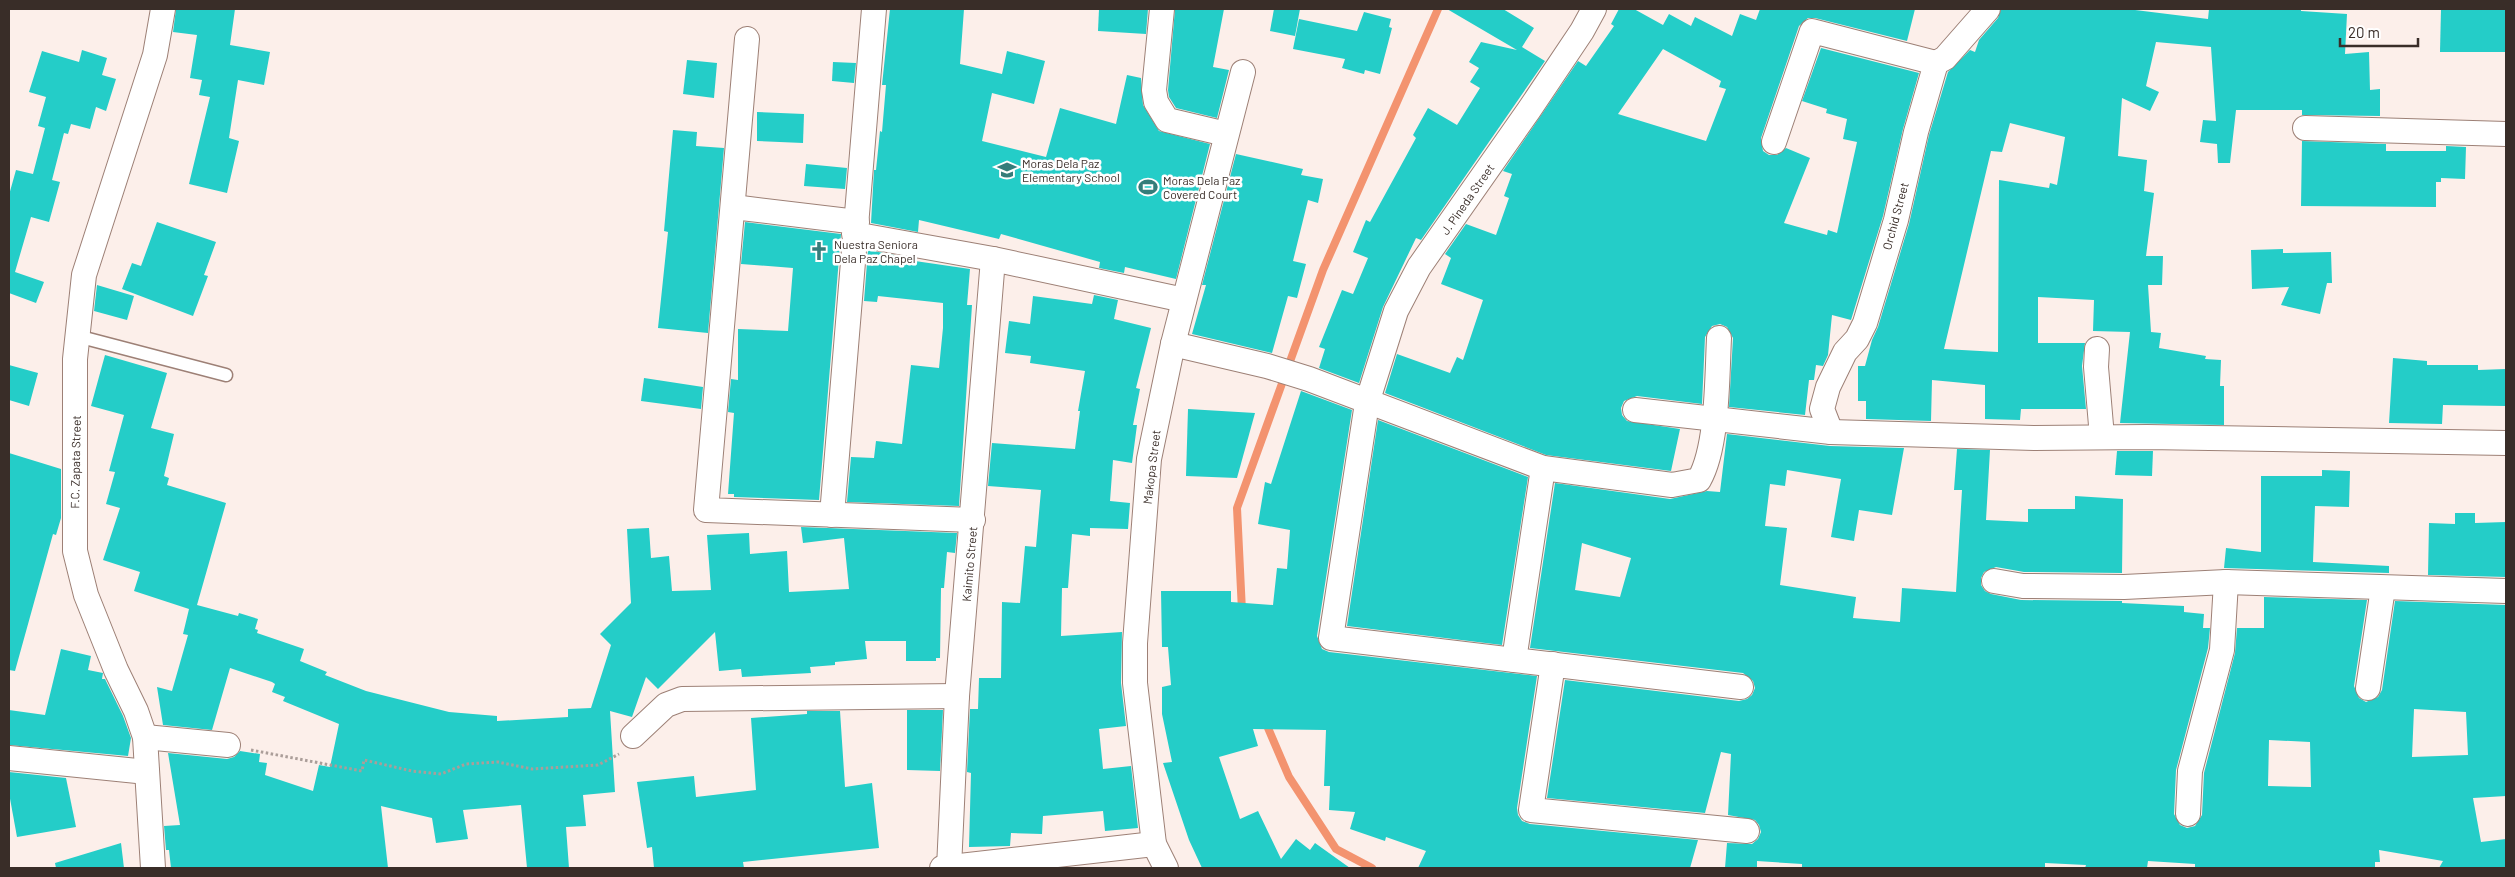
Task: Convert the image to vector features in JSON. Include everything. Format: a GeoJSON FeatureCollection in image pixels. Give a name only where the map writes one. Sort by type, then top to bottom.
{"type":"FeatureCollection","features":[{"type":"Feature","properties":{"kind":"street","name":"F.C. Zapata Street"},"geometry":{"type":"LineString","coordinates":[[153,868],[145,737],[136,711],[116,670],[86,595],[75,551],[75,359],[84,276],[155,55],[163,9]]}},
{"type":"Feature","properties":{"kind":"street"},"geometry":{"type":"LineString","coordinates":[[832,515],[874,9]]}},
{"type":"Feature","properties":{"kind":"street"},"geometry":{"type":"LineString","coordinates":[[1162,9],[1154,90],[1156,102],[1167,120],[1226,134]]}},
{"type":"Feature","properties":{"kind":"street","name":"J. Pineda Street"},"geometry":{"type":"LineString","coordinates":[[1514,660],[1331,638],[1367,403],[1396,312],[1419,267],[1529,110],[1582,31],[1594,9]]}},
{"type":"Feature","properties":{"kind":"street"},"geometry":{"type":"LineString","coordinates":[[1774,142],[1812,30],[1936,63],[1945,58],[1988,9]]}},
{"type":"Feature","properties":{"kind":"street"},"geometry":{"type":"LineString","coordinates":[[747,39],[706,510],[973,520]]}},
{"type":"Feature","properties":{"kind":"street","name":"Orchid Street"},"geometry":{"type":"LineString","coordinates":[[1831,432],[1822,409],[1828,387],[1844,352],[1857,339],[1865,323],[1896,220],[1916,132],[1936,63]]}},
{"type":"Feature","properties":{"kind":"street","name":"Makopa Street"},"geometry":{"type":"LineString","coordinates":[[1166,868],[1154,844],[1135,683],[1135,643],[1149,459],[1173,344],[1243,72]]}},
{"type":"Feature","properties":{"kind":"street"},"geometry":{"type":"LineString","coordinates":[[2305,128],[2506,134]]}},
{"type":"Feature","properties":{"kind":"street"},"geometry":{"type":"LineString","coordinates":[[733,207],[856,228],[1184,300]]}},
{"type":"Feature","properties":{"kind":"street","name":"Kaimito Street"},"geometry":{"type":"LineString","coordinates":[[946,868],[957,696],[993,259]]}},
{"type":"Feature","properties":{"kind":"street"},"geometry":{"type":"LineString","coordinates":[[1173,344],[1267,366],[1309,380],[1544,468],[1672,485],[1699,480],[1707,467],[1713,420],[1719,338]]}},
{"type":"Feature","properties":{"kind":"street"},"geometry":{"type":"LineString","coordinates":[[2097,349],[2096,367],[2102,437]]}},
{"type":"Feature","properties":{"kind":"street"},"geometry":{"type":"LineString","coordinates":[[1635,410],[1831,432],[2034,438],[2102,437],[2506,443]]}},
{"type":"Feature","properties":{"kind":"street"},"geometry":{"type":"LineString","coordinates":[[1544,468],[1514,660],[1741,687]]}},
{"type":"Feature","properties":{"kind":"street"},"geometry":{"type":"LineString","coordinates":[[1994,581],[2023,586],[2124,587],[2226,582],[2506,592]]}},
{"type":"Feature","properties":{"kind":"street"},"geometry":{"type":"LineString","coordinates":[[2188,814],[2190,771],[2222,650],[2226,582]]}},
{"type":"Feature","properties":{"kind":"street"},"geometry":{"type":"LineString","coordinates":[[2368,688],[2384,588]]}},
{"type":"Feature","properties":{"kind":"street"},"geometry":{"type":"LineString","coordinates":[[1553,664],[1531,810],[1747,831]]}},
{"type":"Feature","properties":{"kind":"street"},"geometry":{"type":"LineString","coordinates":[[633,736],[666,706],[682,699],[957,696]]}},
{"type":"Feature","properties":{"kind":"street"},"geometry":{"type":"LineString","coordinates":[[145,737],[228,746]]}},
{"type":"Feature","properties":{"kind":"street"},"geometry":{"type":"LineString","coordinates":[[9,758],[147,772]]}},
{"type":"Feature","properties":{"kind":"street"},"geometry":{"type":"LineString","coordinates":[[946,868],[1154,844]]}},
{"type":"Feature","properties":{"kind":"lane"},"geometry":{"type":"LineString","coordinates":[[77,336],[226,375]]}},
{"type":"Feature","properties":{"kind":"path"},"geometry":{"type":"LineString","coordinates":[[228,746],[362,771],[364,760],[412,771],[441,774],[466,764],[490,762],[532,769],[598,765],[618,754],[633,736]]}},
{"type":"Feature","properties":{"kind":"building"},"geometry":{"type":"Polygon","coordinates":[[[176,9],[235,9],[230,45],[270,52],[264,85],[238,80],[229,138],[239,141],[227,193],[189,184],[210,97],[199,95],[202,80],[190,78],[197,35],[173,32],[176,9]]]}},
{"type":"Feature","properties":{"kind":"building"},"geometry":{"type":"Polygon","coordinates":[[[890,9],[964,9],[960,64],[1002,74],[1007,51],[1045,61],[1034,104],[992,93],[982,141],[1046,157],[1060,108],[1116,124],[1127,75],[1141,78],[1143,105],[1159,131],[1210,144],[1176,279],[1125,267],[1124,273],[1099,268],[1100,262],[1001,234],[999,239],[919,220],[918,232],[871,223],[874,170],[876,170],[880,131],[882,132],[886,85],[882,85],[890,9]]]}},
{"type":"Feature","properties":{"kind":"building"},"geometry":{"type":"Polygon","coordinates":[[[1099,9],[1148,9],[1146,34],[1098,31],[1099,9]]]}},
{"type":"Feature","properties":{"kind":"building"},"geometry":{"type":"Polygon","coordinates":[[[1175,9],[1224,9],[1213,67],[1229,70],[1217,118],[1176,108],[1169,97],[1175,9]]]}},
{"type":"Feature","properties":{"kind":"building"},"geometry":{"type":"Polygon","coordinates":[[[1274,9],[1300,9],[1295,36],[1270,31],[1274,9]]]}},
{"type":"Feature","properties":{"kind":"building"},"geometry":{"type":"Polygon","coordinates":[[[1447,9],[1503,9],[1534,28],[1522,47],[1545,61],[1421,240],[1416,238],[1383,307],[1359,383],[1319,368],[1325,349],[1319,347],[1342,290],[1353,294],[1368,258],[1353,252],[1366,220],[1370,222],[1416,138],[1413,135],[1428,108],[1457,125],[1480,88],[1470,82],[1479,68],[1469,62],[1481,42],[1517,50],[1447,9]]]}},
{"type":"Feature","properties":{"kind":"building"},"geometry":{"type":"Polygon","coordinates":[[[1619,9],[1634,9],[1663,25],[1669,14],[1691,26],[1695,17],[1732,36],[1740,14],[1756,20],[1760,9],[1915,9],[1907,41],[1815,18],[1808,18],[1799,26],[1761,138],[1763,151],[1769,155],[1777,155],[1786,148],[1810,158],[1784,223],[1827,235],[1828,230],[1837,233],[1857,142],[1843,139],[1847,119],[1826,113],[1827,109],[1802,101],[1821,48],[1919,73],[1903,129],[1883,216],[1851,320],[1832,315],[1828,355],[1823,366],[1816,365],[1814,380],[1809,380],[1805,415],[1729,407],[1733,338],[1727,327],[1720,324],[1712,326],[1705,337],[1702,404],[1637,396],[1624,401],[1621,408],[1622,415],[1627,421],[1680,429],[1671,471],[1546,455],[1385,393],[1397,354],[1450,373],[1457,357],[1463,360],[1483,300],[1441,284],[1451,258],[1445,254],[1466,224],[1496,235],[1509,198],[1504,196],[1512,174],[1503,171],[1578,61],[1586,66],[1614,26],[1611,24],[1619,9]],[[1663,49],[1618,114],[1706,141],[1726,89],[1719,87],[1721,81],[1663,49]]]}},
{"type":"Feature","properties":{"kind":"building"},"geometry":{"type":"Polygon","coordinates":[[[2001,9],[2127,9],[2208,19],[2209,9],[2301,9],[2301,11],[2347,14],[2345,54],[2369,52],[2370,90],[2380,89],[2380,116],[2302,115],[2302,110],[2236,110],[2230,163],[2218,163],[2217,144],[2200,142],[2203,120],[2216,121],[2211,47],[2156,42],[2146,86],[2159,92],[2150,111],[2122,98],[2118,156],[2147,160],[2144,191],[2154,193],[2146,256],[2163,256],[2162,285],[2148,285],[2151,332],[2161,333],[2159,348],[2206,356],[2205,359],[2221,360],[2220,386],[2224,386],[2224,425],[2120,423],[2130,332],[2093,331],[2094,300],[2038,297],[2038,343],[2085,343],[2082,366],[2086,409],[2021,409],[2020,420],[1985,419],[1985,385],[1932,380],[1931,421],[1866,419],[1866,401],[1858,401],[1858,366],[1865,366],[1872,340],[1878,327],[1909,224],[1929,135],[1948,72],[1970,50],[1975,52],[1979,40],[1998,18],[2001,9]],[[2010,123],[2002,152],[1991,151],[1944,349],[1998,352],[1999,180],[2049,188],[2050,183],[2057,185],[2065,137],[2010,123]]]}},
{"type":"Feature","properties":{"kind":"building"},"geometry":{"type":"Polygon","coordinates":[[[2441,9],[2506,9],[2506,52],[2440,52],[2441,9]]]}},
{"type":"Feature","properties":{"kind":"building"},"geometry":{"type":"Polygon","coordinates":[[[1364,12],[1391,19],[1389,27],[1392,28],[1380,74],[1365,70],[1364,74],[1342,68],[1345,59],[1293,49],[1299,19],[1357,31],[1364,12]]]}},
{"type":"Feature","properties":{"kind":"building"},"geometry":{"type":"Polygon","coordinates":[[[82,50],[107,58],[102,75],[116,79],[106,111],[96,107],[90,129],[71,124],[68,134],[64,133],[52,180],[60,182],[49,222],[31,217],[15,272],[44,282],[36,303],[9,293],[9,195],[16,170],[33,174],[45,128],[38,126],[46,97],[29,92],[42,51],[79,62],[82,50]]]}},
{"type":"Feature","properties":{"kind":"building"},"geometry":{"type":"Polygon","coordinates":[[[687,60],[717,63],[714,98],[683,94],[687,60]]]}},
{"type":"Feature","properties":{"kind":"building"},"geometry":{"type":"Polygon","coordinates":[[[833,62],[856,63],[854,83],[832,81],[833,62]]]}},
{"type":"Feature","properties":{"kind":"building"},"geometry":{"type":"Polygon","coordinates":[[[757,112],[804,114],[803,143],[757,141],[757,112]]]}},
{"type":"Feature","properties":{"kind":"building"},"geometry":{"type":"Polygon","coordinates":[[[673,130],[697,132],[696,146],[724,148],[708,333],[658,328],[668,232],[664,231],[673,130]]]}},
{"type":"Feature","properties":{"kind":"building"},"geometry":{"type":"Polygon","coordinates":[[[2302,141],[2386,144],[2386,151],[2446,151],[2446,146],[2466,147],[2465,179],[2441,178],[2441,182],[2436,182],[2436,207],[2301,206],[2302,141]]]}},
{"type":"Feature","properties":{"kind":"building"},"geometry":{"type":"Polygon","coordinates":[[[1236,154],[1303,169],[1301,175],[1323,179],[1318,203],[1308,200],[1293,261],[1306,264],[1297,298],[1288,296],[1272,353],[1192,334],[1206,285],[1202,285],[1236,154]]]}},
{"type":"Feature","properties":{"kind":"building"},"geometry":{"type":"Polygon","coordinates":[[[806,164],[847,168],[845,189],[804,186],[806,164]]]}},
{"type":"Feature","properties":{"kind":"building"},"geometry":{"type":"Polygon","coordinates":[[[157,222],[216,242],[204,275],[208,276],[193,316],[122,289],[132,263],[141,266],[157,222]]]}},
{"type":"Feature","properties":{"kind":"building"},"geometry":{"type":"Polygon","coordinates":[[[745,222],[841,234],[819,500],[734,497],[734,494],[728,494],[734,413],[728,412],[731,379],[738,380],[738,329],[788,331],[793,268],[741,264],[745,222]]]}},
{"type":"Feature","properties":{"kind":"building"},"geometry":{"type":"Polygon","coordinates":[[[2283,249],[2283,253],[2331,252],[2332,283],[2327,283],[2320,314],[2281,305],[2289,287],[2252,289],[2251,250],[2283,249]]]}},
{"type":"Feature","properties":{"kind":"building"},"geometry":{"type":"Polygon","coordinates":[[[868,250],[915,259],[915,261],[970,269],[967,305],[972,305],[959,506],[847,502],[851,457],[874,458],[876,441],[902,444],[911,365],[939,368],[943,328],[943,303],[878,296],[877,302],[864,301],[868,250]]]}},
{"type":"Feature","properties":{"kind":"building"},"geometry":{"type":"Polygon","coordinates":[[[97,285],[134,296],[127,320],[94,311],[97,285]]]}},
{"type":"Feature","properties":{"kind":"building"},"geometry":{"type":"Polygon","coordinates":[[[1094,295],[1118,300],[1114,319],[1151,328],[1136,388],[1140,389],[1133,425],[1137,425],[1132,463],[1113,460],[1110,501],[1130,503],[1128,529],[1090,528],[1090,536],[1072,534],[1068,588],[1062,588],[1061,636],[1122,632],[1121,683],[1126,726],[1099,729],[1103,769],[1131,766],[1138,828],[1105,831],[1103,811],[1043,816],[1042,834],[1011,833],[1010,846],[969,847],[971,773],[967,772],[970,709],[978,709],[979,678],[1001,678],[1002,602],[1020,603],[1025,546],[1036,547],[1041,490],[988,486],[992,443],[1075,449],[1080,411],[1078,411],[1085,371],[1030,363],[1031,356],[1005,353],[1009,321],[1030,324],[1033,296],[1092,304],[1094,295]]]}},
{"type":"Feature","properties":{"kind":"building"},"geometry":{"type":"Polygon","coordinates":[[[105,355],[167,373],[151,428],[174,434],[164,476],[169,478],[167,485],[226,503],[197,605],[238,616],[239,613],[258,619],[255,629],[258,630],[257,633],[304,649],[300,661],[327,672],[325,675],[366,691],[449,712],[497,716],[497,721],[568,717],[568,709],[591,708],[611,645],[600,634],[631,603],[627,529],[649,528],[651,558],[669,556],[672,591],[711,590],[707,535],[749,533],[750,554],[787,551],[789,592],[849,589],[844,538],[803,543],[801,527],[957,533],[955,553],[947,552],[944,588],[941,588],[940,658],[936,658],[936,661],[906,661],[906,641],[865,641],[867,659],[810,667],[811,673],[742,677],[741,669],[719,671],[715,632],[658,689],[646,677],[632,717],[610,711],[615,792],[583,795],[586,826],[566,827],[569,868],[527,868],[521,805],[463,810],[468,839],[436,843],[432,818],[381,806],[388,868],[171,868],[169,850],[166,850],[164,826],[180,825],[168,753],[227,759],[234,757],[240,751],[260,754],[259,762],[267,763],[265,775],[313,791],[319,765],[330,767],[339,724],[283,701],[285,697],[272,692],[275,684],[272,682],[230,668],[212,730],[163,725],[157,687],[172,691],[188,635],[183,634],[189,609],[134,591],[140,572],[103,560],[120,508],[106,504],[115,472],[109,471],[124,415],[91,406],[105,355]]]}},
{"type":"Feature","properties":{"kind":"building"},"geometry":{"type":"Polygon","coordinates":[[[2393,358],[2427,361],[2427,365],[2478,365],[2478,370],[2506,369],[2506,406],[2443,405],[2442,424],[2389,423],[2393,358]]]}},
{"type":"Feature","properties":{"kind":"building"},"geometry":{"type":"Polygon","coordinates":[[[9,365],[38,373],[29,406],[9,400],[9,365]]]}},
{"type":"Feature","properties":{"kind":"building"},"geometry":{"type":"Polygon","coordinates":[[[644,378],[703,387],[701,409],[641,401],[644,378]]]}},
{"type":"Feature","properties":{"kind":"building"},"geometry":{"type":"Polygon","coordinates":[[[1301,391],[1352,410],[1317,636],[1322,649],[1329,652],[1537,676],[1517,808],[1518,815],[1522,821],[1530,824],[1698,840],[1690,868],[1418,868],[1426,851],[1386,837],[1385,841],[1350,829],[1355,812],[1329,810],[1330,786],[1324,786],[1326,730],[1253,729],[1258,746],[1219,757],[1240,819],[1258,811],[1281,859],[1296,839],[1310,850],[1315,843],[1350,868],[1202,868],[1189,840],[1163,763],[1172,762],[1162,714],[1162,687],[1171,685],[1168,647],[1162,647],[1161,591],[1231,591],[1231,602],[1273,605],[1277,568],[1287,569],[1290,530],[1258,524],[1265,482],[1271,484],[1301,391]]]}},
{"type":"Feature","properties":{"kind":"building"},"geometry":{"type":"Polygon","coordinates":[[[1188,409],[1255,413],[1237,478],[1186,476],[1188,409]]]}},
{"type":"Feature","properties":{"kind":"building"},"geometry":{"type":"Polygon","coordinates":[[[1378,420],[1528,477],[1502,645],[1347,626],[1378,420]]]}},
{"type":"Feature","properties":{"kind":"building"},"geometry":{"type":"Polygon","coordinates":[[[1727,434],[1830,446],[1904,448],[1892,515],[1859,510],[1854,541],[1831,537],[1841,479],[1787,470],[1785,486],[1770,484],[1765,526],[1787,528],[1780,585],[1856,597],[1853,618],[1900,622],[1902,588],[1956,592],[1962,490],[1954,490],[1957,449],[1990,450],[1986,520],[2028,522],[2028,509],[2075,509],[2075,496],[2123,499],[2122,573],[2024,572],[1996,567],[1984,572],[1981,578],[1981,585],[1985,591],[1991,594],[2021,600],[2122,601],[2122,603],[2184,606],[2184,612],[2204,614],[2203,628],[2210,628],[2208,648],[2176,770],[2174,814],[2180,825],[2187,828],[2195,826],[2202,815],[2204,773],[2235,653],[2237,628],[2264,628],[2264,597],[2367,600],[2354,686],[2359,698],[2366,702],[2378,697],[2382,690],[2395,601],[2506,605],[2506,796],[2473,798],[2481,842],[2506,839],[2506,868],[2439,868],[2443,861],[2379,850],[2380,862],[2375,862],[2375,868],[2195,868],[2195,864],[2148,861],[2147,868],[2085,868],[2086,865],[2045,863],[2045,868],[1802,868],[1802,864],[1757,861],[1757,868],[1725,868],[1727,843],[1752,844],[1758,839],[1761,832],[1755,820],[1728,815],[1731,754],[1721,752],[1705,813],[1547,798],[1565,680],[1739,701],[1747,699],[1752,695],[1755,688],[1753,681],[1743,673],[1530,648],[1555,483],[1670,499],[1707,491],[1720,492],[1727,434]],[[1582,543],[1575,590],[1620,597],[1631,558],[1582,543]],[[2414,709],[2412,757],[2468,755],[2466,712],[2414,709]],[[2269,740],[2268,786],[2311,787],[2310,742],[2269,740]]]}},
{"type":"Feature","properties":{"kind":"building"},"geometry":{"type":"Polygon","coordinates":[[[2117,451],[2153,451],[2152,476],[2115,475],[2117,451]]]}},
{"type":"Feature","properties":{"kind":"building"},"geometry":{"type":"Polygon","coordinates":[[[9,453],[61,469],[61,518],[56,535],[53,534],[15,671],[9,670],[9,453]]]}},
{"type":"Feature","properties":{"kind":"building"},"geometry":{"type":"Polygon","coordinates":[[[2322,470],[2350,471],[2349,507],[2315,506],[2313,562],[2389,566],[2389,573],[2224,568],[2226,548],[2261,552],[2261,476],[2322,476],[2322,470]]]}},
{"type":"Feature","properties":{"kind":"building"},"geometry":{"type":"Polygon","coordinates":[[[2455,513],[2475,513],[2475,523],[2506,522],[2506,577],[2428,575],[2429,523],[2455,524],[2455,513]]]}},
{"type":"Feature","properties":{"kind":"building"},"geometry":{"type":"Polygon","coordinates":[[[61,649],[91,656],[88,670],[103,673],[102,679],[105,679],[123,716],[131,738],[128,756],[9,745],[9,710],[45,715],[61,649]]]}},
{"type":"Feature","properties":{"kind":"building"},"geometry":{"type":"Polygon","coordinates":[[[907,710],[943,710],[940,771],[907,770],[907,710]]]}},
{"type":"Feature","properties":{"kind":"building"},"geometry":{"type":"Polygon","coordinates":[[[807,711],[840,711],[845,787],[872,783],[879,848],[743,862],[744,868],[654,868],[652,847],[647,848],[637,782],[694,776],[696,797],[756,790],[751,718],[807,714],[807,711]]]}},
{"type":"Feature","properties":{"kind":"building"},"geometry":{"type":"Polygon","coordinates":[[[9,772],[66,778],[76,827],[17,837],[9,793],[9,772]]]}},
{"type":"Feature","properties":{"kind":"building"},"geometry":{"type":"Polygon","coordinates":[[[121,843],[124,868],[56,868],[55,863],[121,843]]]}},
{"type":"Feature","properties":{"kind":"waterway"},"geometry":{"type":"LineString","coordinates":[[1242,611],[1237,508],[1323,270],[1438,9]]}},
{"type":"Feature","properties":{"kind":"waterway"},"geometry":{"type":"LineString","coordinates":[[1265,721],[1289,777],[1336,849],[1372,868]]}},
{"type":"Feature","properties":{"kind":"place","name":"Moras Dela Paz Elementary School"},"geometry":{"type":"Point","coordinates":[1007,170]}},
{"type":"Feature","properties":{"kind":"place","name":"Moras Dela Paz Covered Court"},"geometry":{"type":"Point","coordinates":[1148,187]}},
{"type":"Feature","properties":{"kind":"place","name":"Nuestra Seniora Dela Paz Chapel"},"geometry":{"type":"Point","coordinates":[819,251]}}]}
